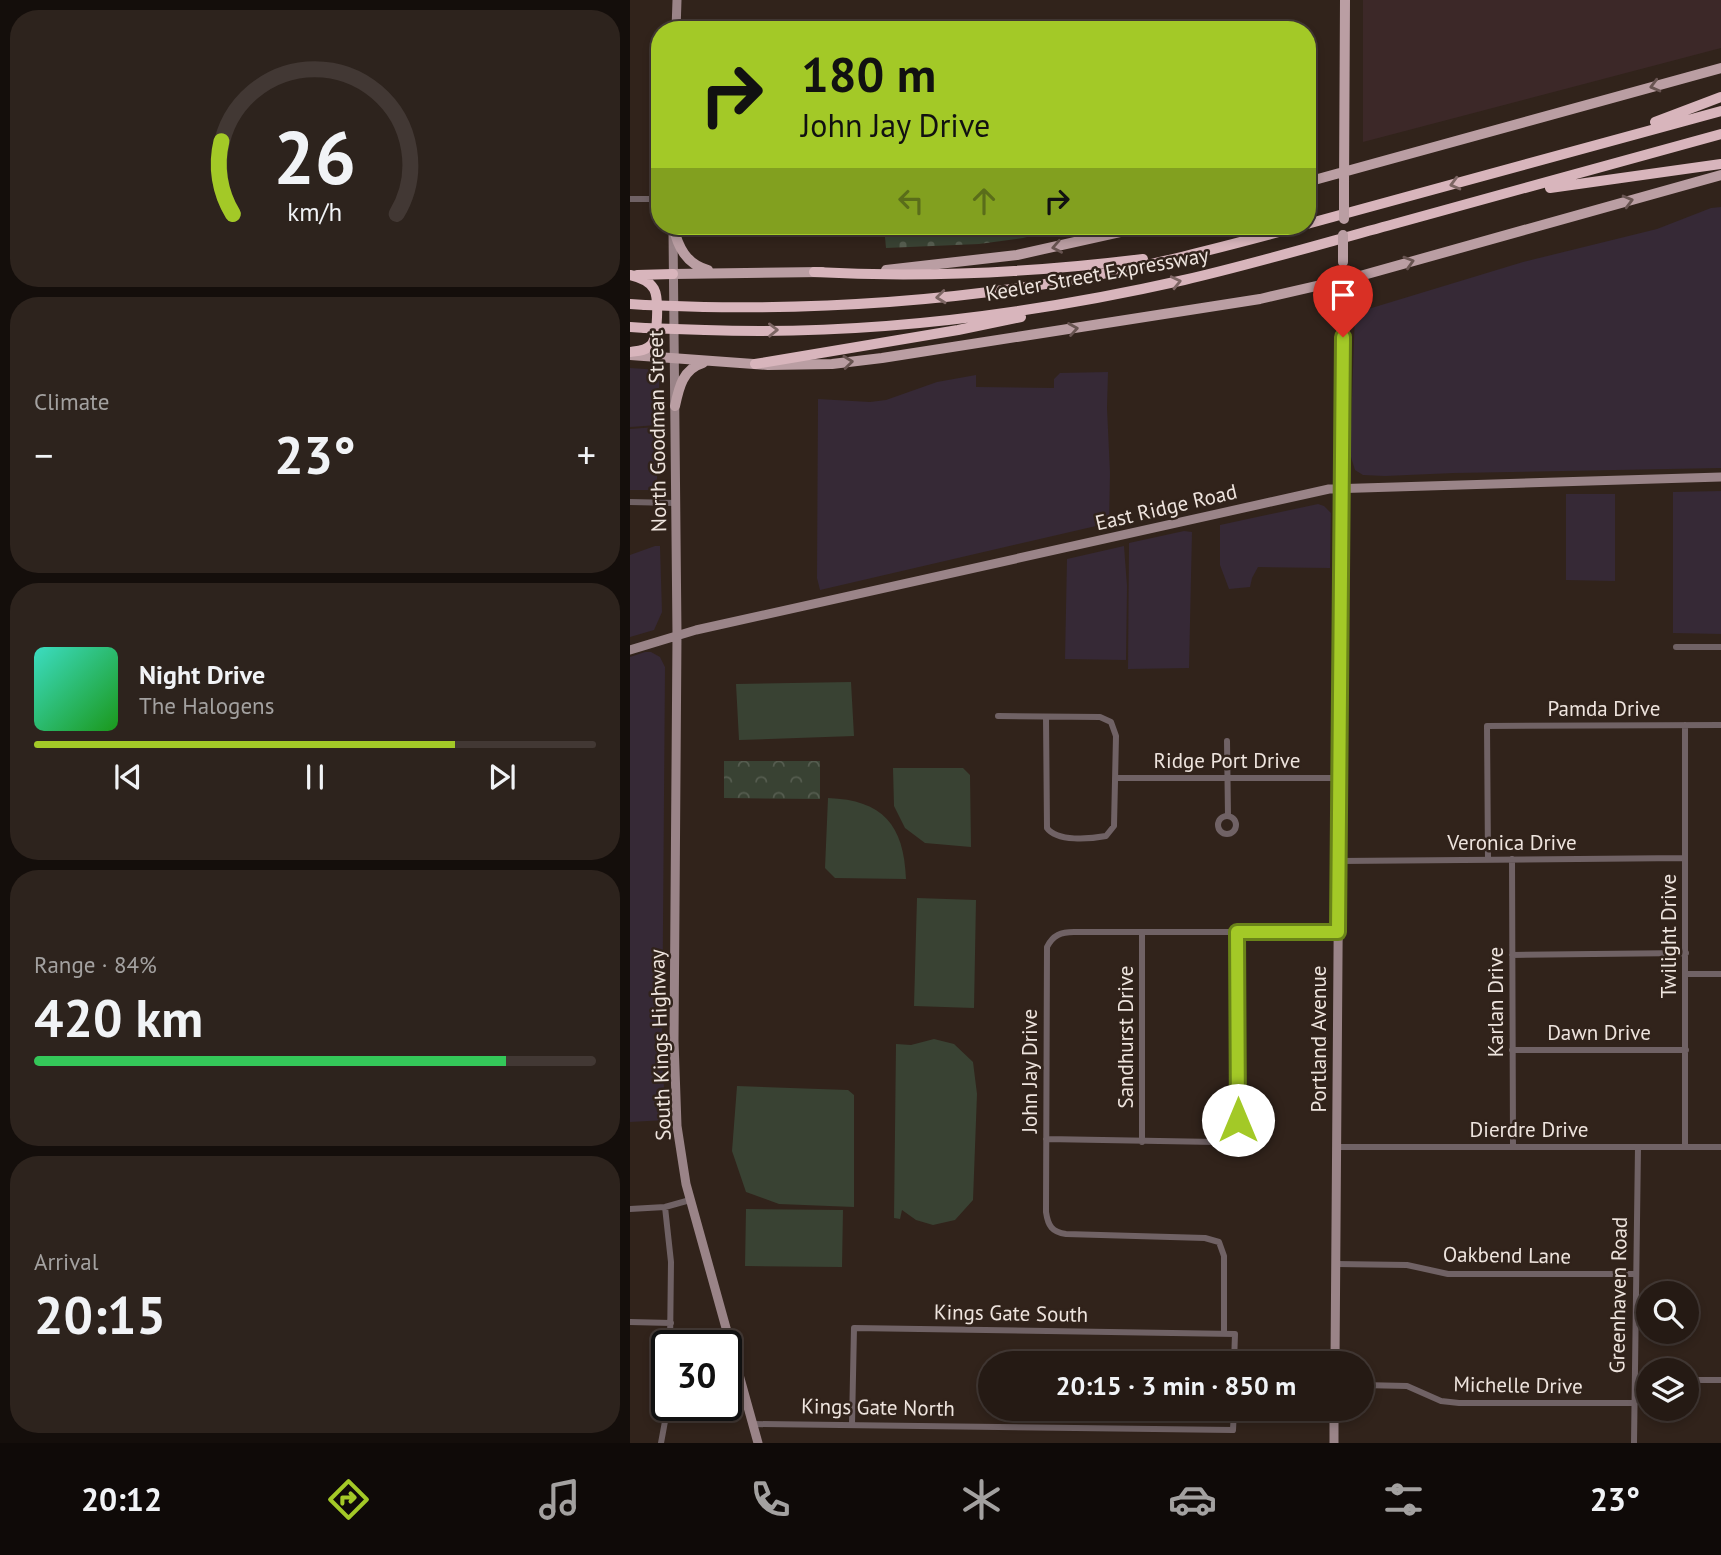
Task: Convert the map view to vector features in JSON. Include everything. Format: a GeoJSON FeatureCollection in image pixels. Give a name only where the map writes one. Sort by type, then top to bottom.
{"type":"FeatureCollection","features":[{"type":"Feature","properties":{"kind":"highway"},"geometry":{"type":"LineString","coordinates":[[1521,166],[1643,127],[1721,97]]}},
{"type":"Feature","properties":{"kind":"highway"},"geometry":{"type":"LineString","coordinates":[[1316,222],[1721,111]]}},
{"type":"Feature","properties":{"kind":"highway","name":"Keeler Street Expressway"},"geometry":{"type":"LineString","coordinates":[[630,327],[705,330],[804,329],[919,322],[1033,309],[1109,296],[1234,268],[1721,134]]}},
{"type":"Feature","properties":{"kind":"highway"},"geometry":{"type":"LineString","coordinates":[[1445,210],[1580,182],[1721,164]]}},
{"type":"Feature","properties":{"kind":"highway","name":"Keeler Street Expressway"},"geometry":{"type":"LineString","coordinates":[[630,304],[704,307],[847,305],[974,294],[1088,277],[1267,235]]}},
{"type":"Feature","properties":{"kind":"highway"},"geometry":{"type":"LineString","coordinates":[[814,272],[897,275],[1066,267],[1175,255],[1225,246]]}},
{"type":"Feature","properties":{"kind":"highway"},"geometry":{"type":"LineString","coordinates":[[630,275],[673,274]]}},
{"type":"Feature","properties":{"kind":"highway"},"geometry":{"type":"LineString","coordinates":[[630,275],[646,281],[655,291],[656,331],[648,348],[630,353]]}},
{"type":"Feature","properties":{"kind":"highway"},"geometry":{"type":"LineString","coordinates":[[755,364],[976,326],[1109,296]]}},
{"type":"Feature","properties":{"kind":"main road"},"geometry":{"type":"LineString","coordinates":[[676,21],[677,0]]}},
{"type":"Feature","properties":{"kind":"main road","name":"Portland Avenue"},"geometry":{"type":"LineString","coordinates":[[1335,1351],[1345,0]]}},
{"type":"Feature","properties":{"kind":"main road"},"geometry":{"type":"LineString","coordinates":[[1316,180],[1721,68]]}},
{"type":"Feature","properties":{"kind":"main road"},"geometry":{"type":"LineString","coordinates":[[630,353],[714,362],[819,365],[870,360],[1236,304],[1343,281],[1721,175]]}},
{"type":"Feature","properties":{"kind":"main road","name":"North Goodman Street"},"geometry":{"type":"LineString","coordinates":[[673,235],[677,635]]}},
{"type":"Feature","properties":{"kind":"main road"},"geometry":{"type":"LineString","coordinates":[[676,235],[691,262],[722,274]]}},
{"type":"Feature","properties":{"kind":"main road"},"geometry":{"type":"LineString","coordinates":[[673,274],[891,270],[1055,248],[1109,235]]}},
{"type":"Feature","properties":{"kind":"main road"},"geometry":{"type":"LineString","coordinates":[[675,406],[687,372],[697,365],[714,362]]}},
{"type":"Feature","properties":{"kind":"main road","name":"East Ridge Road"},"geometry":{"type":"LineString","coordinates":[[630,650],[677,635],[1255,505],[1342,488],[1721,477]]}},
{"type":"Feature","properties":{"kind":"main road","name":"South Kings Highway"},"geometry":{"type":"LineString","coordinates":[[677,635],[674,1084],[678,1135],[690,1200],[758,1443]]}},
{"type":"Feature","properties":{"kind":"main road"},"geometry":{"type":"LineString","coordinates":[[1334,1443],[1335,1421]]}},
{"type":"Feature","properties":{"kind":"street"},"geometry":{"type":"LineString","coordinates":[[630,199],[651,199]]}},
{"type":"Feature","properties":{"kind":"street"},"geometry":{"type":"LineString","coordinates":[[630,502],[675,503]]}},
{"type":"Feature","properties":{"kind":"street"},"geometry":{"type":"LineString","coordinates":[[1676,647],[1721,647]]}},
{"type":"Feature","properties":{"kind":"street"},"geometry":{"type":"LineString","coordinates":[[998,716],[1100,717],[1111,722],[1116,731],[1114,826],[1110,834],[1098,838],[1059,837],[1051,834],[1046,819],[1046,717]]}},
{"type":"Feature","properties":{"kind":"street","name":"Twilight Drive"},"geometry":{"type":"LineString","coordinates":[[1685,725],[1685,1147]]}},
{"type":"Feature","properties":{"kind":"street","name":"Pamda Drive"},"geometry":{"type":"LineString","coordinates":[[1488,859],[1487,726],[1721,725]]}},
{"type":"Feature","properties":{"kind":"street"},"geometry":{"type":"LineString","coordinates":[[1227,741],[1228,816]]}},
{"type":"Feature","properties":{"kind":"street","name":"Ridge Port Drive"},"geometry":{"type":"LineString","coordinates":[[1115,778],[1339,778]]}},
{"type":"Feature","properties":{"kind":"street","name":"Veronica Drive"},"geometry":{"type":"LineString","coordinates":[[1339,861],[1685,858]]}},
{"type":"Feature","properties":{"kind":"street","name":"Karlan Drive"},"geometry":{"type":"LineString","coordinates":[[1512,859],[1513,1146]]}},
{"type":"Feature","properties":{"kind":"street","name":"John Jay Drive"},"geometry":{"type":"LineString","coordinates":[[1224,1334],[1224,1256],[1219,1242],[1205,1238],[1058,1233],[1052,1230],[1047,1220],[1046,959],[1049,942],[1065,932],[1338,932]]}},
{"type":"Feature","properties":{"kind":"street","name":"Sandhurst Drive"},"geometry":{"type":"LineString","coordinates":[[1142,932],[1142,1142]]}},
{"type":"Feature","properties":{"kind":"street"},"geometry":{"type":"LineString","coordinates":[[1046,1139],[1216,1142],[1228,1139],[1237,1128],[1237,932]]}},
{"type":"Feature","properties":{"kind":"street"},"geometry":{"type":"LineString","coordinates":[[1512,955],[1686,953]]}},
{"type":"Feature","properties":{"kind":"street"},"geometry":{"type":"LineString","coordinates":[[1686,974],[1721,974]]}},
{"type":"Feature","properties":{"kind":"street","name":"Dawn Drive"},"geometry":{"type":"LineString","coordinates":[[1513,1050],[1686,1050]]}},
{"type":"Feature","properties":{"kind":"street","name":"Dierdre Drive"},"geometry":{"type":"LineString","coordinates":[[1337,1147],[1721,1147]]}},
{"type":"Feature","properties":{"kind":"street","name":"Greenhaven Road"},"geometry":{"type":"LineString","coordinates":[[1634,1443],[1638,1147]]}},
{"type":"Feature","properties":{"kind":"street"},"geometry":{"type":"LineString","coordinates":[[630,1209],[665,1207],[690,1200]]}},
{"type":"Feature","properties":{"kind":"street"},"geometry":{"type":"LineString","coordinates":[[665,1207],[671,1262],[671,1330]]}},
{"type":"Feature","properties":{"kind":"street","name":"Oakbend Lane"},"geometry":{"type":"LineString","coordinates":[[1336,1264],[1407,1265],[1448,1274],[1636,1274]]}},
{"type":"Feature","properties":{"kind":"street"},"geometry":{"type":"LineString","coordinates":[[630,1322],[671,1323]]}},
{"type":"Feature","properties":{"kind":"street","name":"Kings Gate South"},"geometry":{"type":"LineString","coordinates":[[852,1424],[854,1328],[1224,1334]]}},
{"type":"Feature","properties":{"kind":"street"},"geometry":{"type":"LineString","coordinates":[[1224,1334],[1235,1335],[1234,1351]]}},
{"type":"Feature","properties":{"kind":"street"},"geometry":{"type":"LineString","coordinates":[[1699,1380],[1721,1380]]}},
{"type":"Feature","properties":{"kind":"street","name":"Michelle Drive"},"geometry":{"type":"LineString","coordinates":[[1374,1385],[1407,1386],[1441,1401],[1459,1403],[1635,1403]]}},
{"type":"Feature","properties":{"kind":"street"},"geometry":{"type":"LineString","coordinates":[[661,1443],[665,1421]]}},
{"type":"Feature","properties":{"kind":"street","name":"Kings Gate North"},"geometry":{"type":"LineString","coordinates":[[753,1424],[1233,1430],[1233,1421]]}},
{"type":"Feature","properties":{"kind":"shaded area"},"geometry":{"type":"Polygon","coordinates":[[[1363,0],[1721,0],[1721,48],[1363,142],[1363,0]]]}},
{"type":"Feature","properties":{"kind":"shaded area"},"geometry":{"type":"Polygon","coordinates":[[[1721,207],[1721,468],[1385,476],[1363,475],[1355,470],[1350,454],[1355,313],[1523,262],[1657,229],[1711,208],[1721,207]]]}},
{"type":"Feature","properties":{"kind":"shaded area"},"geometry":{"type":"Polygon","coordinates":[[[630,368],[660,370],[657,425],[630,427],[630,368]]]}},
{"type":"Feature","properties":{"kind":"shaded area"},"geometry":{"type":"Polygon","coordinates":[[[1108,372],[1109,523],[820,590],[817,578],[818,399],[870,402],[886,400],[937,382],[976,375],[976,387],[1054,388],[1054,379],[1060,373],[1108,372]]]}},
{"type":"Feature","properties":{"kind":"shaded area"},"geometry":{"type":"Polygon","coordinates":[[[657,427],[655,490],[630,490],[630,429],[657,427]]]}},
{"type":"Feature","properties":{"kind":"shaded area"},"geometry":{"type":"Polygon","coordinates":[[[1721,491],[1721,634],[1673,633],[1673,492],[1721,491]]]}},
{"type":"Feature","properties":{"kind":"shaded area"},"geometry":{"type":"Polygon","coordinates":[[[1566,494],[1615,494],[1615,581],[1566,580],[1566,494]]]}},
{"type":"Feature","properties":{"kind":"shaded area"},"geometry":{"type":"Polygon","coordinates":[[[1318,504],[1331,513],[1330,568],[1258,567],[1250,587],[1229,589],[1220,565],[1220,525],[1318,504]]]}},
{"type":"Feature","properties":{"kind":"shaded area"},"geometry":{"type":"Polygon","coordinates":[[[1184,531],[1192,532],[1189,668],[1128,669],[1129,543],[1184,531]]]}},
{"type":"Feature","properties":{"kind":"shaded area"},"geometry":{"type":"Polygon","coordinates":[[[660,546],[662,612],[654,630],[630,637],[630,555],[660,546]]]}},
{"type":"Feature","properties":{"kind":"shaded area"},"geometry":{"type":"Polygon","coordinates":[[[1124,546],[1127,586],[1126,660],[1065,659],[1067,559],[1124,546]]]}},
{"type":"Feature","properties":{"kind":"shaded area"},"geometry":{"type":"Polygon","coordinates":[[[645,652],[660,657],[665,667],[662,1055],[666,1120],[630,1122],[630,657],[645,652]]]}},
{"type":"Feature","properties":{"kind":"green space"},"geometry":{"type":"Polygon","coordinates":[[[885,235],[1035,235],[979,244],[886,248],[885,235]]]}},
{"type":"Feature","properties":{"kind":"green space"},"geometry":{"type":"Polygon","coordinates":[[[851,682],[854,736],[739,740],[736,684],[851,682]]]}},
{"type":"Feature","properties":{"kind":"green space"},"geometry":{"type":"Polygon","coordinates":[[[724,761],[820,761],[820,799],[724,798],[724,761]]]}},
{"type":"Feature","properties":{"kind":"green space"},"geometry":{"type":"Polygon","coordinates":[[[893,768],[963,768],[970,775],[971,847],[925,843],[905,828],[894,806],[893,768]]]}},
{"type":"Feature","properties":{"kind":"green space"},"geometry":{"type":"Polygon","coordinates":[[[828,798],[863,804],[887,819],[901,844],[906,879],[835,878],[825,868],[828,798]]]}},
{"type":"Feature","properties":{"kind":"green space"},"geometry":{"type":"Polygon","coordinates":[[[917,898],[976,900],[974,1008],[914,1006],[917,898]]]}},
{"type":"Feature","properties":{"kind":"green space"},"geometry":{"type":"Polygon","coordinates":[[[934,1039],[954,1044],[973,1062],[977,1094],[973,1200],[955,1220],[933,1225],[916,1220],[902,1210],[900,1219],[894,1218],[896,1044],[911,1045],[934,1039]]]}},
{"type":"Feature","properties":{"kind":"green space"},"geometry":{"type":"Polygon","coordinates":[[[737,1086],[848,1090],[854,1095],[854,1207],[779,1204],[746,1192],[732,1151],[737,1086]]]}},
{"type":"Feature","properties":{"kind":"green space"},"geometry":{"type":"Polygon","coordinates":[[[746,1209],[843,1210],[842,1267],[745,1266],[746,1209]]]}},
{"type":"Feature","properties":{"kind":"route"},"geometry":{"type":"LineString","coordinates":[[1238,1120],[1237,932],[1338,932],[1343,337]]}}]}
